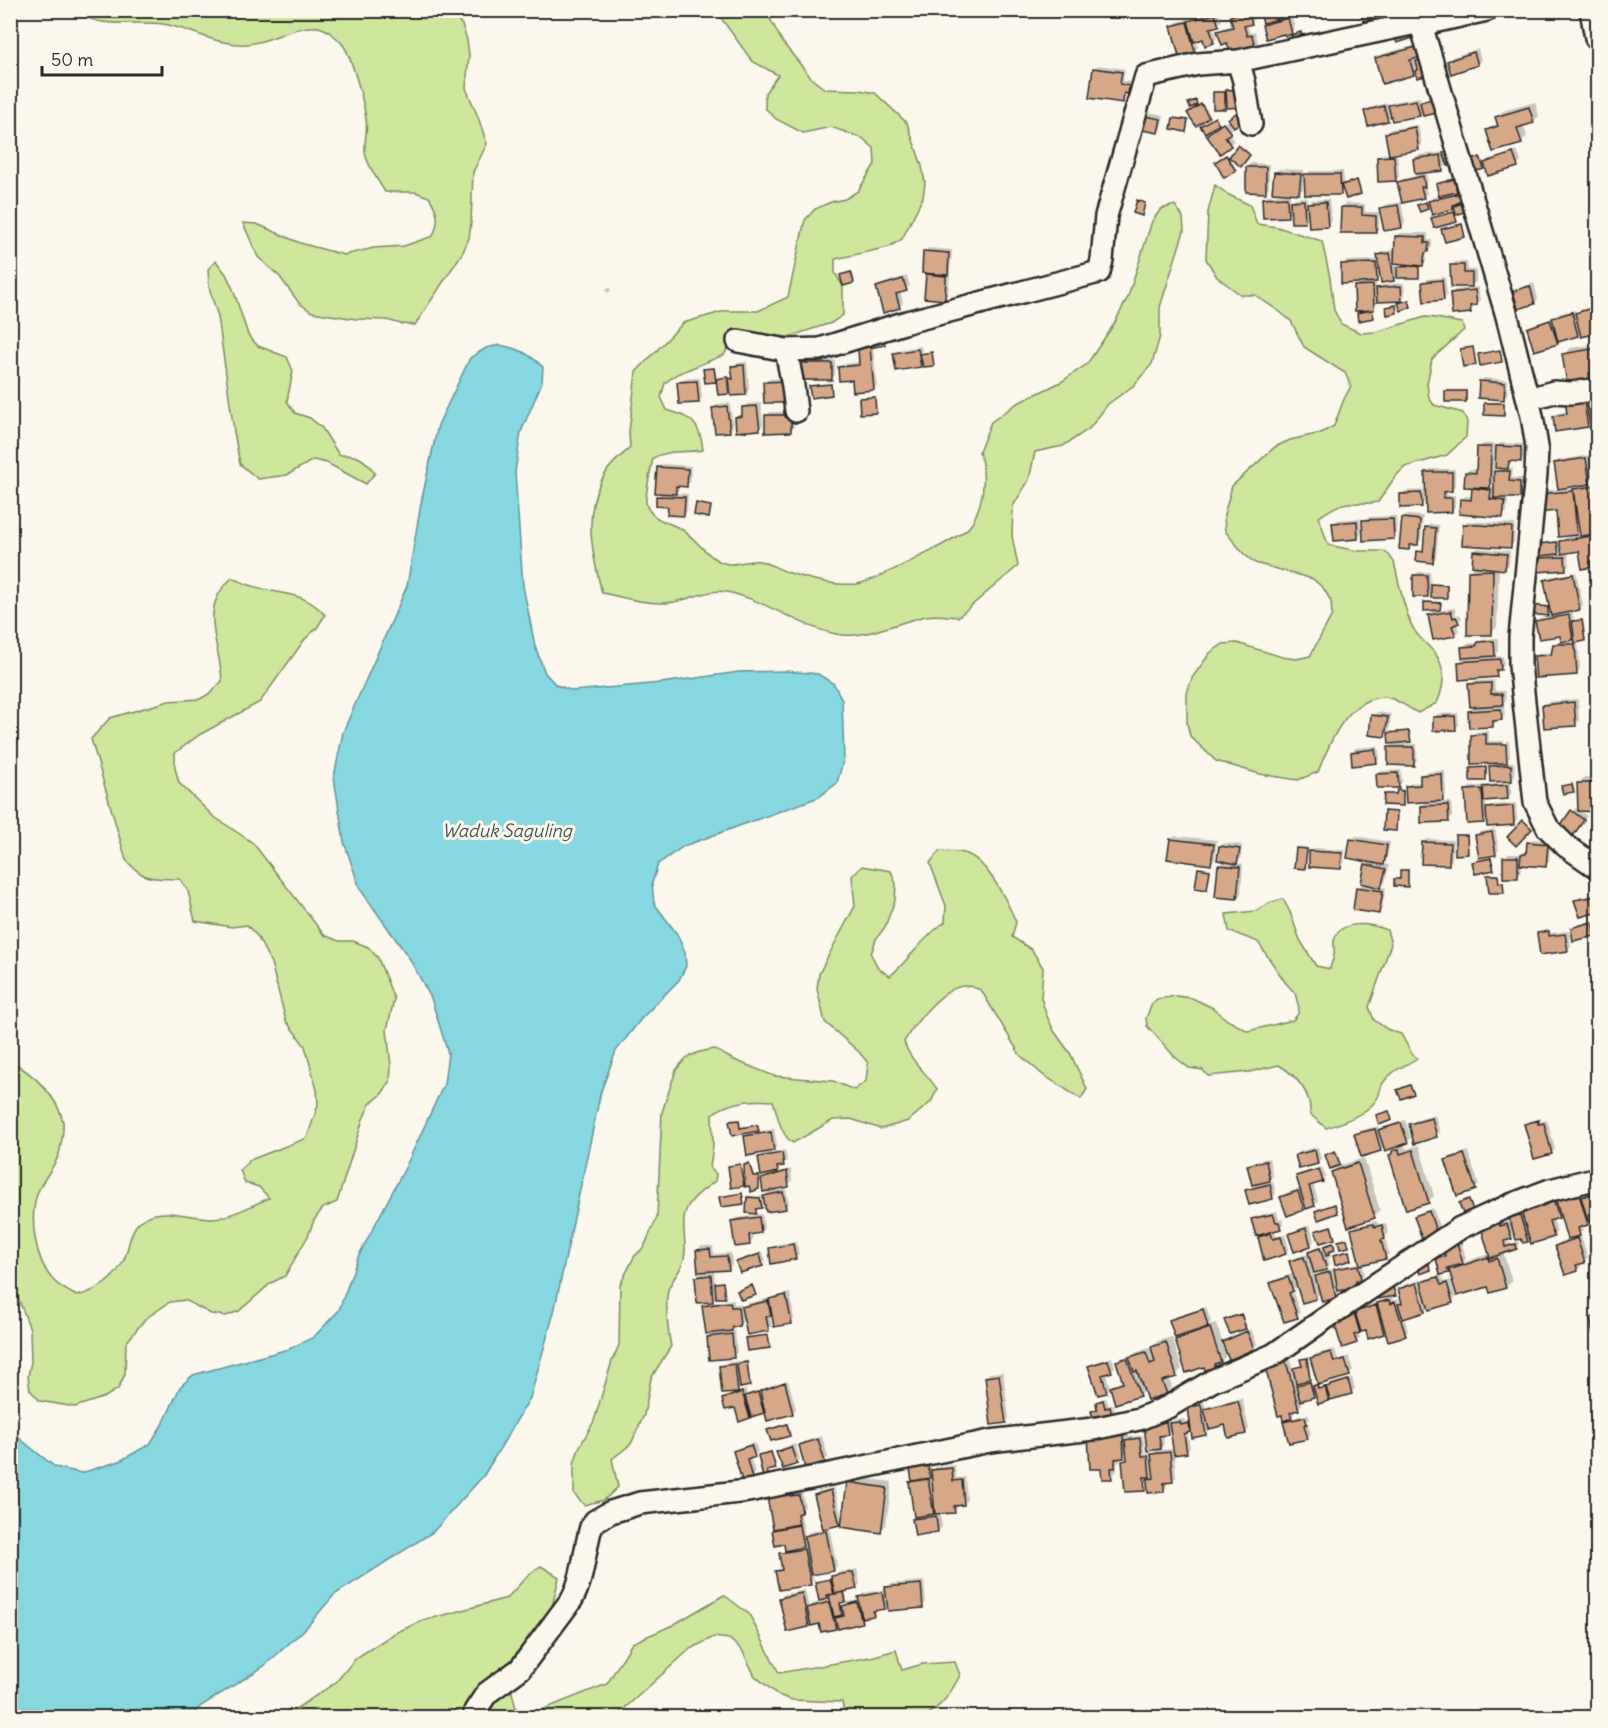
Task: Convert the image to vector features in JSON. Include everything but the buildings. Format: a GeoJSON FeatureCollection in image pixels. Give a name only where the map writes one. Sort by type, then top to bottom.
{"type":"FeatureCollection","features":[{"type":"Feature","properties":{"kind":"street"},"geometry":{"type":"LineString","coordinates":[[738,341],[786,350],[820,349],[907,322],[1099,272],[1106,216],[1146,76],[1198,64],[1238,61],[1419,16],[1433,22],[1487,10]]}},
{"type":"Feature","properties":{"kind":"street"},"geometry":{"type":"LineString","coordinates":[[1591,10],[1593,26],[1598,39]]}},
{"type":"Feature","properties":{"kind":"street"},"geometry":{"type":"LineString","coordinates":[[1419,16],[1507,316],[1528,399],[1537,447],[1520,637],[1520,665],[1535,802],[1548,828],[1566,846],[1598,868]]}},
{"type":"Feature","properties":{"kind":"street"},"geometry":{"type":"LineString","coordinates":[[1238,61],[1244,81],[1251,124]]}},
{"type":"Feature","properties":{"kind":"street"},"geometry":{"type":"LineString","coordinates":[[786,350],[795,411]]}},
{"type":"Feature","properties":{"kind":"street"},"geometry":{"type":"LineString","coordinates":[[1528,399],[1554,392],[1571,393],[1598,389]]}},
{"type":"Feature","properties":{"kind":"street"},"geometry":{"type":"LineString","coordinates":[[475,1711],[487,1693],[520,1669],[572,1599],[582,1573],[591,1527],[595,1521],[611,1512],[640,1503],[748,1491],[990,1441],[1093,1429],[1139,1419],[1168,1407],[1212,1381],[1273,1355],[1460,1228],[1550,1190],[1598,1178]]}},
{"type":"Feature","properties":{"kind":"green space"},"geometry":{"type":"Polygon","coordinates":[[[75,11],[450,11],[462,25],[467,40],[469,55],[466,88],[487,144],[473,172],[469,238],[463,252],[415,325],[312,312],[299,303],[280,277],[258,257],[243,223],[257,224],[300,243],[344,255],[374,248],[404,246],[433,236],[437,216],[429,197],[415,192],[385,192],[370,166],[365,151],[365,112],[354,69],[343,45],[335,36],[318,27],[308,27],[256,43],[236,44],[163,24],[106,22],[85,17],[75,11]]]}},
{"type":"Feature","properties":{"kind":"green space"},"geometry":{"type":"Polygon","coordinates":[[[716,11],[766,11],[783,43],[813,80],[825,89],[875,93],[907,123],[922,166],[925,183],[923,197],[902,239],[889,247],[835,259],[835,273],[843,286],[843,315],[831,323],[788,337],[739,330],[724,355],[677,374],[665,383],[661,397],[667,410],[683,415],[693,422],[700,433],[703,450],[671,452],[653,458],[646,503],[651,513],[660,520],[681,529],[715,559],[729,564],[760,561],[786,572],[815,580],[857,584],[880,576],[964,532],[975,517],[981,499],[983,470],[979,452],[991,422],[1016,404],[1061,382],[1087,364],[1114,324],[1128,297],[1152,221],[1161,209],[1175,205],[1183,217],[1184,231],[1160,307],[1160,336],[1152,364],[1133,386],[1108,404],[1089,429],[1063,446],[1035,452],[1029,480],[1013,506],[1012,536],[1018,566],[958,617],[926,616],[872,632],[842,635],[812,627],[756,601],[727,592],[711,592],[665,603],[602,593],[592,547],[591,515],[599,485],[607,471],[630,448],[629,432],[636,372],[683,323],[725,311],[758,311],[788,297],[805,220],[815,209],[845,199],[858,191],[875,164],[874,148],[862,138],[831,127],[803,133],[776,119],[765,108],[765,93],[778,75],[752,61],[716,11]]]}},
{"type":"Feature","properties":{"kind":"green space"},"geometry":{"type":"Polygon","coordinates":[[[1215,185],[1250,205],[1257,224],[1277,227],[1322,241],[1334,310],[1341,324],[1361,333],[1376,332],[1429,317],[1462,323],[1464,330],[1432,359],[1427,384],[1429,398],[1434,405],[1463,413],[1467,421],[1466,437],[1447,455],[1405,467],[1395,477],[1378,502],[1343,504],[1319,517],[1328,545],[1358,551],[1383,551],[1394,562],[1412,626],[1441,663],[1443,683],[1440,696],[1437,703],[1418,713],[1388,697],[1371,699],[1360,705],[1341,724],[1318,772],[1298,780],[1260,774],[1216,761],[1190,736],[1187,723],[1187,693],[1192,678],[1210,653],[1223,644],[1237,643],[1296,659],[1310,656],[1332,615],[1331,601],[1324,589],[1313,579],[1255,563],[1244,554],[1225,531],[1224,515],[1232,486],[1275,447],[1290,440],[1321,433],[1334,426],[1351,386],[1345,373],[1304,347],[1291,321],[1280,312],[1255,295],[1241,295],[1217,277],[1206,259],[1208,212],[1215,185]]]}},
{"type":"Feature","properties":{"kind":"green space"},"geometry":{"type":"Polygon","coordinates":[[[216,261],[226,274],[233,289],[248,335],[258,346],[287,357],[293,371],[287,401],[295,413],[310,418],[322,428],[339,455],[355,456],[367,464],[375,473],[366,484],[327,463],[313,460],[287,475],[258,479],[240,464],[218,317],[209,287],[208,269],[216,261]]]}},
{"type":"Feature","properties":{"kind":"green space"},"geometry":{"type":"Polygon","coordinates":[[[232,578],[270,591],[303,598],[325,615],[260,702],[199,735],[175,753],[175,768],[179,783],[213,816],[253,843],[324,935],[339,941],[353,941],[368,947],[378,958],[394,999],[387,1030],[391,1066],[390,1082],[381,1095],[370,1104],[363,1119],[337,1202],[323,1208],[314,1220],[308,1236],[285,1276],[271,1283],[239,1311],[226,1316],[211,1314],[185,1300],[170,1302],[145,1319],[126,1343],[125,1374],[118,1389],[105,1397],[75,1407],[40,1401],[30,1390],[28,1376],[31,1362],[30,1329],[11,1279],[11,1061],[28,1072],[50,1095],[56,1103],[63,1122],[59,1154],[37,1194],[34,1228],[38,1252],[47,1273],[59,1285],[77,1296],[98,1288],[114,1275],[123,1262],[137,1224],[149,1216],[172,1213],[205,1218],[220,1217],[269,1198],[259,1187],[245,1183],[240,1170],[250,1160],[307,1138],[318,1105],[317,1090],[305,1046],[286,1021],[271,963],[257,936],[247,925],[232,927],[195,921],[188,891],[180,879],[144,875],[126,860],[91,739],[110,718],[169,701],[200,699],[212,692],[222,681],[213,614],[215,602],[221,590],[232,578]]]}},
{"type":"Feature","properties":{"kind":"green space"},"geometry":{"type":"Polygon","coordinates":[[[939,851],[967,854],[975,858],[990,874],[1016,922],[1012,937],[1032,950],[1043,968],[1041,998],[1046,1014],[1054,1031],[1070,1053],[1087,1089],[1081,1099],[1043,1075],[1020,1055],[981,990],[967,986],[949,991],[940,998],[922,1016],[904,1042],[914,1061],[937,1089],[931,1102],[908,1121],[881,1129],[851,1119],[833,1120],[793,1143],[782,1130],[773,1101],[741,1102],[726,1106],[712,1114],[713,1146],[710,1168],[716,1174],[715,1181],[693,1199],[686,1211],[684,1258],[667,1296],[671,1346],[651,1378],[644,1415],[631,1444],[612,1459],[618,1487],[604,1500],[584,1505],[574,1494],[574,1464],[579,1448],[594,1421],[619,1345],[620,1285],[634,1257],[644,1247],[657,1217],[662,1112],[676,1070],[686,1058],[714,1049],[774,1076],[833,1081],[854,1090],[866,1081],[868,1063],[825,1022],[817,989],[819,974],[855,906],[852,876],[862,866],[891,871],[896,884],[895,900],[885,927],[876,939],[871,954],[878,968],[890,976],[930,934],[945,922],[946,906],[930,863],[939,851]]]}},
{"type":"Feature","properties":{"kind":"green space"},"geometry":{"type":"Polygon","coordinates":[[[1283,899],[1300,940],[1316,966],[1330,969],[1334,941],[1342,929],[1365,925],[1387,930],[1391,944],[1369,1007],[1374,1020],[1387,1029],[1401,1034],[1412,1054],[1417,1058],[1386,1079],[1378,1097],[1369,1108],[1326,1128],[1310,1114],[1306,1092],[1302,1086],[1279,1065],[1249,1072],[1208,1076],[1203,1070],[1189,1068],[1175,1057],[1147,1026],[1146,1018],[1152,1004],[1157,999],[1176,996],[1192,998],[1213,1008],[1227,1020],[1248,1031],[1293,1020],[1299,1008],[1295,993],[1258,942],[1229,931],[1226,914],[1257,911],[1269,903],[1283,899]]]}},
{"type":"Feature","properties":{"kind":"green space"},"geometry":{"type":"Polygon","coordinates":[[[541,1566],[559,1577],[550,1616],[506,1667],[518,1717],[272,1718],[297,1708],[323,1691],[336,1682],[356,1658],[395,1633],[422,1621],[507,1598],[528,1575],[541,1566]]]}},
{"type":"Feature","properties":{"kind":"green space"},"geometry":{"type":"Polygon","coordinates":[[[724,1595],[749,1614],[779,1673],[871,1657],[896,1650],[902,1670],[923,1664],[955,1662],[960,1675],[945,1699],[936,1709],[923,1717],[845,1717],[842,1702],[792,1700],[778,1695],[755,1676],[742,1650],[729,1639],[714,1637],[690,1649],[615,1717],[524,1717],[607,1684],[632,1643],[673,1625],[724,1595]]]}},
{"type":"Feature","properties":{"kind":"water","name":"Waduk Saguling"},"geometry":{"type":"Polygon","coordinates":[[[500,345],[523,352],[543,367],[542,382],[521,432],[515,472],[523,586],[535,646],[545,673],[556,685],[573,691],[661,683],[739,672],[786,671],[818,674],[834,684],[842,700],[844,758],[837,783],[819,797],[684,846],[658,864],[652,883],[654,903],[677,934],[685,952],[686,966],[679,980],[641,1019],[616,1051],[601,1091],[554,1312],[530,1398],[484,1475],[433,1532],[334,1595],[305,1629],[263,1667],[201,1706],[190,1717],[11,1717],[11,1428],[19,1438],[55,1467],[81,1473],[120,1461],[150,1444],[165,1420],[180,1387],[193,1375],[289,1349],[314,1337],[339,1310],[358,1257],[406,1166],[444,1084],[448,1053],[431,998],[409,958],[360,889],[344,842],[334,777],[343,732],[407,586],[421,503],[438,425],[470,358],[486,348],[500,345]]]}}]}
